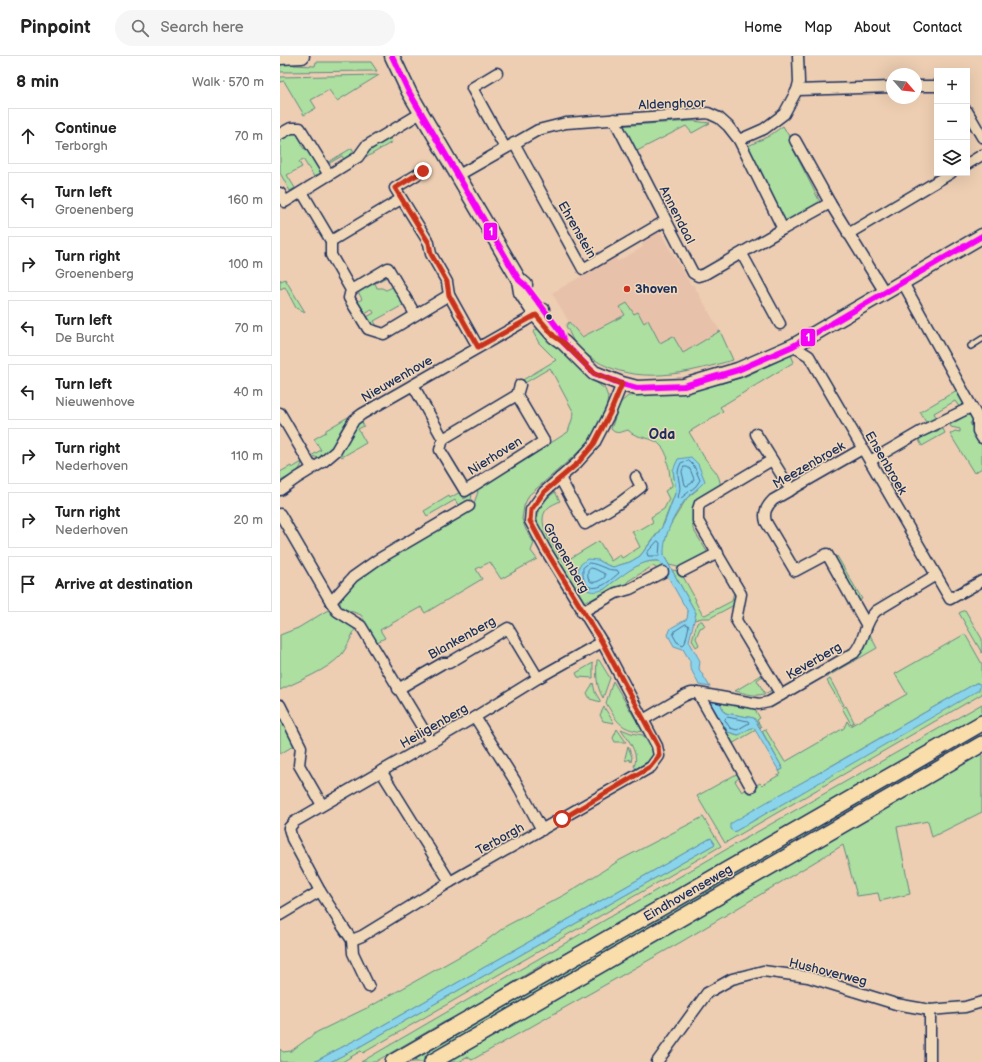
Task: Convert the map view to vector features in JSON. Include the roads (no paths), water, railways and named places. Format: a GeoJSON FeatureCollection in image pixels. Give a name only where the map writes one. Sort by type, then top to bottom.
{"type":"FeatureCollection","features":[{"type":"Feature","properties":{"kind":"main road","name":"Eindhovenseweg"},"geometry":{"type":"LineString","coordinates":[[393,1062],[982,723]]}},
{"type":"Feature","properties":{"kind":"main road","name":"Eindhovenseweg"},"geometry":{"type":"LineString","coordinates":[[432,1062],[982,744]]}},
{"type":"Feature","properties":{"kind":"street"},"geometry":{"type":"LineString","coordinates":[[280,57],[302,56]]}},
{"type":"Feature","properties":{"kind":"street"},"geometry":{"type":"LineString","coordinates":[[392,56],[402,79],[457,176],[519,280],[526,286],[540,312],[560,331],[564,343],[594,373],[622,384],[638,388],[684,386],[738,370],[793,346],[982,236]]}},
{"type":"Feature","properties":{"kind":"street"},"geometry":{"type":"LineString","coordinates":[[739,140],[764,129],[784,114],[797,90],[799,82],[798,56]]}},
{"type":"Feature","properties":{"kind":"street"},"geometry":{"type":"LineString","coordinates":[[497,73],[472,88],[510,145]]}},
{"type":"Feature","properties":{"kind":"street"},"geometry":{"type":"LineString","coordinates":[[922,86],[934,86]]}},
{"type":"Feature","properties":{"kind":"street"},"geometry":{"type":"LineString","coordinates":[[797,90],[886,87]]}},
{"type":"Feature","properties":{"kind":"street"},"geometry":{"type":"LineString","coordinates":[[280,193],[285,202],[358,157],[366,146],[422,114]]}},
{"type":"Feature","properties":{"kind":"street","name":"Aldenghoor"},"geometry":{"type":"LineString","coordinates":[[457,176],[538,130],[566,123],[708,114],[720,118],[739,140],[783,229]]}},
{"type":"Feature","properties":{"kind":"street"},"geometry":{"type":"LineString","coordinates":[[970,116],[982,137]]}},
{"type":"Feature","properties":{"kind":"street","name":"Annendaal"},"geometry":{"type":"LineString","coordinates":[[614,119],[693,273],[698,276],[705,274],[783,229]]}},
{"type":"Feature","properties":{"kind":"street"},"geometry":{"type":"LineString","coordinates":[[280,134],[291,128],[300,128],[329,175]]}},
{"type":"Feature","properties":{"kind":"street"},"geometry":{"type":"LineString","coordinates":[[795,140],[848,234],[884,292]]}},
{"type":"Feature","properties":{"kind":"street","name":"Ehrenstein"},"geometry":{"type":"LineString","coordinates":[[510,145],[584,269],[665,221]]}},
{"type":"Feature","properties":{"kind":"street"},"geometry":{"type":"LineString","coordinates":[[970,162],[982,155]]}},
{"type":"Feature","properties":{"kind":"street"},"geometry":{"type":"LineString","coordinates":[[423,171],[395,188],[429,243],[431,254],[447,282],[449,295],[478,347]]}},
{"type":"Feature","properties":{"kind":"street"},"geometry":{"type":"LineString","coordinates":[[848,234],[946,176]]}},
{"type":"Feature","properties":{"kind":"street"},"geometry":{"type":"LineString","coordinates":[[302,192],[331,241],[331,254],[351,290],[349,298],[368,329],[384,334],[415,314],[449,295]]}},
{"type":"Feature","properties":{"kind":"street"},"geometry":{"type":"LineString","coordinates":[[331,241],[401,199]]}},
{"type":"Feature","properties":{"kind":"street"},"geometry":{"type":"LineString","coordinates":[[783,229],[830,203]]}},
{"type":"Feature","properties":{"kind":"street"},"geometry":{"type":"LineString","coordinates":[[742,254],[780,324]]}},
{"type":"Feature","properties":{"kind":"street"},"geometry":{"type":"LineString","coordinates":[[351,290],[388,268],[415,314]]}},
{"type":"Feature","properties":{"kind":"street"},"geometry":{"type":"LineString","coordinates":[[902,282],[976,410],[978,418],[978,431],[982,438]]}},
{"type":"Feature","properties":{"kind":"street","name":"Nieuwenhove"},"geometry":{"type":"LineString","coordinates":[[280,490],[323,462],[336,451],[354,420],[540,312]]}},
{"type":"Feature","properties":{"kind":"street","name":"Ensenbroek"},"geometry":{"type":"LineString","coordinates":[[793,346],[808,356],[950,600],[982,581]]}},
{"type":"Feature","properties":{"kind":"street","name":"Groenenberg"},"geometry":{"type":"LineString","coordinates":[[622,384],[610,413],[594,444],[578,463],[544,492],[531,510],[530,521],[582,612],[602,642],[658,746],[659,756]]}},
{"type":"Feature","properties":{"kind":"street","name":"Nierhoven"},"geometry":{"type":"LineString","coordinates":[[412,385],[443,439],[440,450],[464,491],[544,441],[519,390],[443,439]]}},
{"type":"Feature","properties":{"kind":"street"},"geometry":{"type":"LineString","coordinates":[[870,461],[920,432],[976,410]]}},
{"type":"Feature","properties":{"kind":"street"},"geometry":{"type":"LineString","coordinates":[[280,413],[312,468]]}},
{"type":"Feature","properties":{"kind":"street"},"geometry":{"type":"LineString","coordinates":[[756,434],[791,490]]}},
{"type":"Feature","properties":{"kind":"street","name":"Meezenbroek"},"geometry":{"type":"LineString","coordinates":[[862,449],[774,500],[768,505],[764,514],[766,522],[795,571],[827,554],[866,624]]}},
{"type":"Feature","properties":{"kind":"street"},"geometry":{"type":"LineString","coordinates":[[772,460],[700,503],[698,509],[698,521],[741,594],[736,620],[781,695]]}},
{"type":"Feature","properties":{"kind":"street"},"geometry":{"type":"LineString","coordinates":[[560,478],[585,524],[621,502],[640,488],[636,477]]}},
{"type":"Feature","properties":{"kind":"street"},"geometry":{"type":"LineString","coordinates":[[331,602],[353,577],[371,564],[469,506]]}},
{"type":"Feature","properties":{"kind":"street"},"geometry":{"type":"LineString","coordinates":[[280,514],[331,602],[337,611],[361,626],[431,742]]}},
{"type":"Feature","properties":{"kind":"street"},"geometry":{"type":"LineString","coordinates":[[683,571],[718,553]]}},
{"type":"Feature","properties":{"kind":"street"},"geometry":{"type":"LineString","coordinates":[[582,612],[616,593],[630,589],[663,572]]}},
{"type":"Feature","properties":{"kind":"street","name":"Keverberg"},"geometry":{"type":"LineString","coordinates":[[643,720],[691,693],[759,704],[769,702],[854,653],[859,648],[866,624],[876,611],[936,576]]}},
{"type":"Feature","properties":{"kind":"street","name":"Blankenberg"},"geometry":{"type":"LineString","coordinates":[[398,689],[443,663],[449,663],[508,628],[538,678]]}},
{"type":"Feature","properties":{"kind":"street","name":"Heiligenberg"},"geometry":{"type":"LineString","coordinates":[[284,827],[476,717],[538,678],[602,642]]}},
{"type":"Feature","properties":{"kind":"street"},"geometry":{"type":"LineString","coordinates":[[698,693],[751,786]]}},
{"type":"Feature","properties":{"kind":"street"},"geometry":{"type":"LineString","coordinates":[[280,706],[301,747],[299,765],[322,805]]}},
{"type":"Feature","properties":{"kind":"street"},"geometry":{"type":"LineString","coordinates":[[476,717],[517,784],[542,830]]}},
{"type":"Feature","properties":{"kind":"street","name":"Terborgh"},"geometry":{"type":"LineString","coordinates":[[352,940],[362,936],[450,882],[650,767],[659,756]]}},
{"type":"Feature","properties":{"kind":"street"},"geometry":{"type":"LineString","coordinates":[[381,771],[450,882]]}},
{"type":"Feature","properties":{"kind":"street"},"geometry":{"type":"LineString","coordinates":[[284,827],[320,891],[352,940],[353,953],[370,987]]}},
{"type":"Feature","properties":{"kind":"street"},"geometry":{"type":"LineString","coordinates":[[280,915],[320,891]]}},
{"type":"Feature","properties":{"kind":"street","name":"Hushoverweg"},"geometry":{"type":"LineString","coordinates":[[657,1062],[707,993],[732,979],[763,970],[808,978],[896,1004],[930,1010],[966,1007],[982,1002]]}},
{"type":"Feature","properties":{"kind":"street"},"geometry":{"type":"LineString","coordinates":[[930,1010],[930,1062]]}},
{"type":"Feature","properties":{"kind":"lane"},"geometry":{"type":"LineString","coordinates":[[971,346],[982,339]]}},
{"type":"Feature","properties":{"kind":"water"},"geometry":{"type":"Polygon","coordinates":[[[691,457],[698,464],[705,481],[686,499],[677,511],[667,533],[664,556],[696,613],[689,641],[700,661],[699,669],[710,687],[699,685],[690,667],[690,661],[683,649],[674,646],[668,635],[671,628],[687,619],[688,612],[659,561],[640,564],[605,589],[594,592],[584,588],[579,582],[578,577],[579,566],[587,559],[598,560],[613,567],[630,562],[640,556],[664,524],[676,491],[673,470],[678,459],[691,457]]]}},
{"type":"Feature","properties":{"kind":"water"},"geometry":{"type":"Polygon","coordinates":[[[976,683],[980,684],[979,690],[734,832],[730,829],[730,824],[765,803],[976,683]]]}},
{"type":"Feature","properties":{"kind":"water"},"geometry":{"type":"Polygon","coordinates":[[[709,701],[720,703],[725,713],[754,718],[783,769],[779,771],[754,728],[751,728],[739,735],[728,732],[709,701]]]}},
{"type":"Feature","properties":{"kind":"water"},"geometry":{"type":"Polygon","coordinates":[[[711,838],[715,844],[359,1047],[330,1062],[314,1062],[378,1028],[711,838]]]}},
{"type":"Feature","properties":{"kind":"place","name":"3hoven"},"geometry":{"type":"Point","coordinates":[627,289]}},
{"type":"Feature","properties":{"kind":"district","name":"Oda"},"geometry":{"type":"Point","coordinates":[662,434]}}]}
